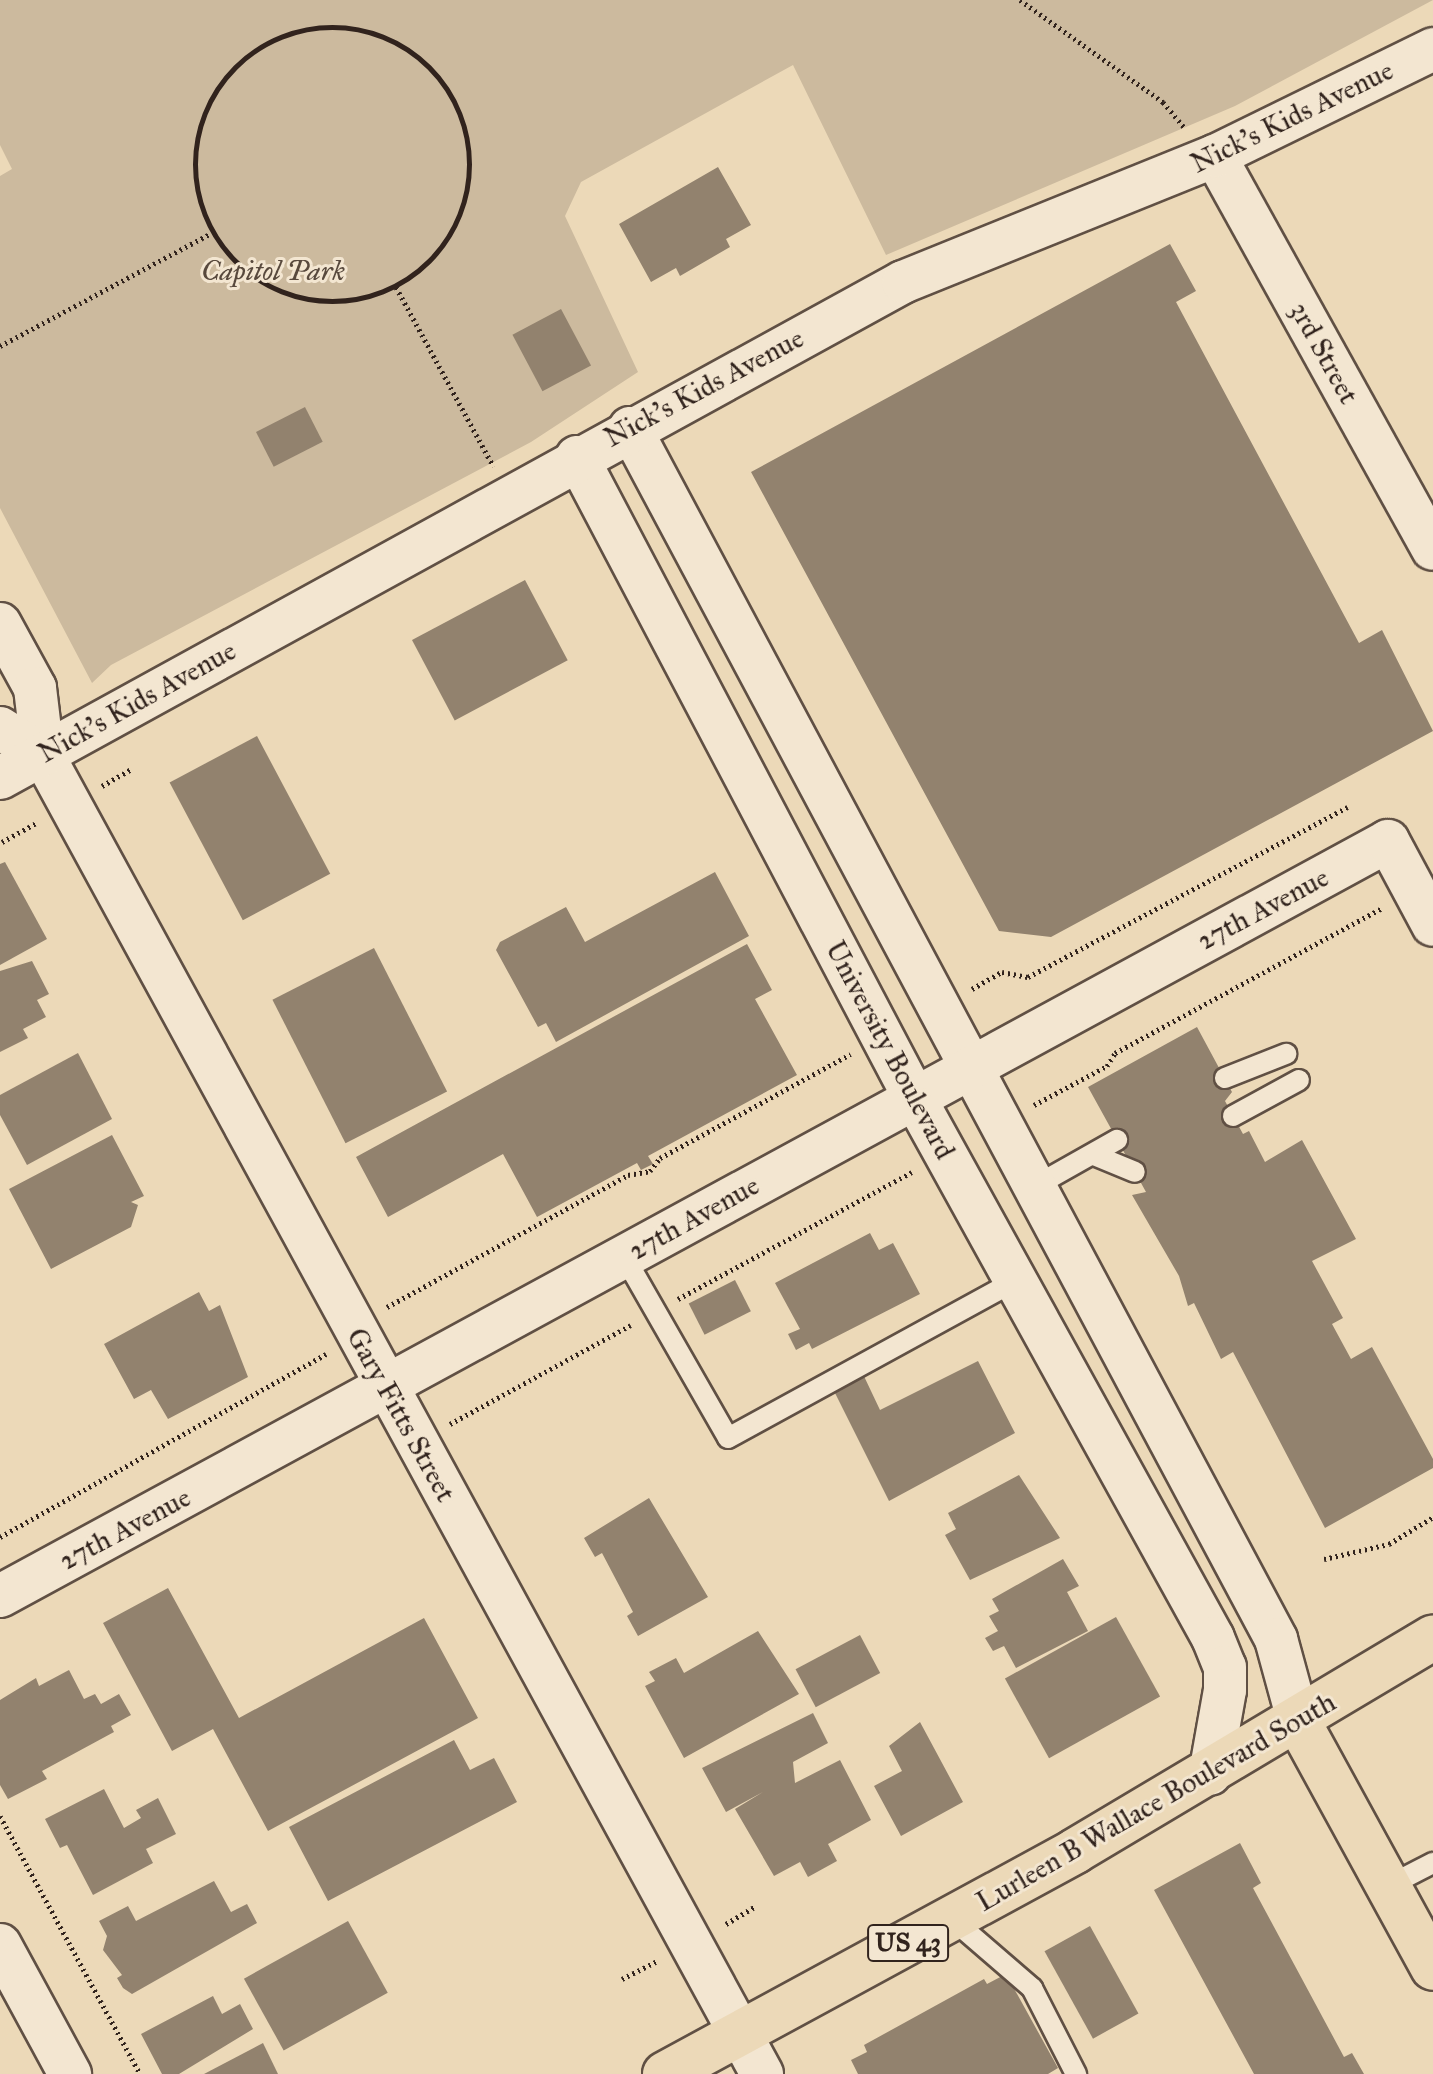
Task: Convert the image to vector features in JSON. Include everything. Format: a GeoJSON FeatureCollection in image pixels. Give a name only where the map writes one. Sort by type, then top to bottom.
{"type":"FeatureCollection","features":[{"type":"Feature","properties":{"kind":"main road","name":"Lurleen B Wallace Boulevard South"},"geometry":{"type":"LineString","coordinates":[[665,2074],[952,1919],[1210,1774],[1299,1723],[1433,1638]]}},
{"type":"Feature","properties":{"kind":"main road"},"geometry":{"type":"LineString","coordinates":[[1299,1723],[1433,1968]]}},
{"type":"Feature","properties":{"kind":"street","name":"Nick's Kids Avenue"},"geometry":{"type":"LineString","coordinates":[[0,778],[577,457],[903,282],[1215,156],[1433,49]]}},
{"type":"Feature","properties":{"kind":"street","name":"3rd Street"},"geometry":{"type":"LineString","coordinates":[[1215,156],[1433,549]]}},
{"type":"Feature","properties":{"kind":"street"},"geometry":{"type":"LineString","coordinates":[[630,428],[1037,1185],[1260,1608],[1276,1639],[1299,1723]]}},
{"type":"Feature","properties":{"kind":"street","name":"University Boulevard"},"geometry":{"type":"LineString","coordinates":[[577,457],[913,1095],[1213,1638],[1225,1667],[1225,1690],[1210,1774]]}},
{"type":"Feature","properties":{"kind":"street","name":"Gary Fitts Street"},"geometry":{"type":"LineString","coordinates":[[0,624],[35,688],[43,755],[762,2074]]}},
{"type":"Feature","properties":{"kind":"street","name":"Gary Fitts Street"},"geometry":{"type":"LineString","coordinates":[[0,728],[43,755]]}},
{"type":"Feature","properties":{"kind":"street","name":"27th Avenue"},"geometry":{"type":"LineString","coordinates":[[0,1596],[387,1389],[913,1095],[973,1066],[1388,841],[1433,925]]}},
{"type":"Feature","properties":{"kind":"street"},"geometry":{"type":"LineString","coordinates":[[1213,1638],[1244,1629],[1260,1608]]}},
{"type":"Feature","properties":{"kind":"street"},"geometry":{"type":"LineString","coordinates":[[0,1945],[70,2074]]}},
{"type":"Feature","properties":{"kind":"lane"},"geometry":{"type":"LineString","coordinates":[[1225,1078],[1286,1054]]}},
{"type":"Feature","properties":{"kind":"lane"},"geometry":{"type":"LineString","coordinates":[[1233,1116],[1299,1080]]}},
{"type":"Feature","properties":{"kind":"lane"},"geometry":{"type":"LineString","coordinates":[[1037,1185],[1117,1140]]}},
{"type":"Feature","properties":{"kind":"lane"},"geometry":{"type":"LineString","coordinates":[[1094,1155],[1135,1172]]}},
{"type":"Feature","properties":{"kind":"lane"},"geometry":{"type":"LineString","coordinates":[[625,1258],[728,1438],[1015,1281]]}},
{"type":"Feature","properties":{"kind":"lane"},"geometry":{"type":"LineString","coordinates":[[1388,1886],[1433,1863]]}},
{"type":"Feature","properties":{"kind":"lane"},"geometry":{"type":"LineString","coordinates":[[952,1919],[1032,1988],[1076,2074]]}},
{"type":"Feature","properties":{"kind":"path"},"geometry":{"type":"LineString","coordinates":[[1020,0],[1163,102],[1215,156]]}},
{"type":"Feature","properties":{"kind":"path"},"geometry":{"type":"LineString","coordinates":[[324,25],[370,30],[413,51],[445,84],[465,127],[469,158],[459,219],[433,258],[396,287],[356,300],[314,301],[273,289],[239,266],[212,233],[196,188],[195,142],[210,97],[239,60],[278,35],[324,25]]}},
{"type":"Feature","properties":{"kind":"path"},"geometry":{"type":"LineString","coordinates":[[0,346],[212,233]]}},
{"type":"Feature","properties":{"kind":"path"},"geometry":{"type":"LineString","coordinates":[[396,287],[508,495]]}},
{"type":"Feature","properties":{"kind":"path"},"geometry":{"type":"LineString","coordinates":[[941,1006],[1002,972],[1028,977],[1348,807]]}},
{"type":"Feature","properties":{"kind":"path"},"geometry":{"type":"LineString","coordinates":[[0,1537],[316,1364],[352,1326],[628,1175],[650,1171],[660,1158],[882,1037]]}},
{"type":"Feature","properties":{"kind":"path"},"geometry":{"type":"LineString","coordinates":[[1324,1559],[1389,1544],[1433,1517]]}},
{"type":"Feature","properties":{"kind":"path"},"geometry":{"type":"LineString","coordinates":[[0,1816],[140,2074]]}},
{"type":"Feature","properties":{"kind":"green space","name":"Capitol Park"},"geometry":{"type":"Polygon","coordinates":[[[0,0],[1433,0],[1235,106],[886,255],[793,65],[581,182],[565,216],[638,372],[531,442],[111,665],[92,683],[0,508],[0,176],[12,169],[0,145],[0,0]]]}},
{"type":"Feature","properties":{"kind":"building"},"geometry":{"type":"Polygon","coordinates":[[[718,167],[751,225],[726,239],[730,247],[680,276],[676,268],[651,282],[619,224],[718,167]]]}},
{"type":"Feature","properties":{"kind":"building"},"geometry":{"type":"Polygon","coordinates":[[[1170,244],[1196,291],[1176,302],[1359,643],[1382,630],[1433,731],[1051,937],[999,931],[751,472],[1170,244]]]}},
{"type":"Feature","properties":{"kind":"building"},"geometry":{"type":"Polygon","coordinates":[[[561,309],[591,366],[542,391],[512,335],[561,309]]]}},
{"type":"Feature","properties":{"kind":"building"},"geometry":{"type":"Polygon","coordinates":[[[305,407],[323,442],[274,467],[256,432],[305,407]]]}},
{"type":"Feature","properties":{"kind":"building"},"geometry":{"type":"Polygon","coordinates":[[[525,580],[568,660],[455,720],[412,640],[525,580]]]}},
{"type":"Feature","properties":{"kind":"building"},"geometry":{"type":"Polygon","coordinates":[[[257,736],[330,874],[243,920],[170,782],[257,736]]]}},
{"type":"Feature","properties":{"kind":"building"},"geometry":{"type":"Polygon","coordinates":[[[5,862],[47,939],[0,965],[0,864],[5,862]]]}},
{"type":"Feature","properties":{"kind":"building"},"geometry":{"type":"Polygon","coordinates":[[[715,872],[749,936],[556,1042],[546,1023],[538,1027],[496,950],[500,942],[566,907],[585,942],[715,872]]]}},
{"type":"Feature","properties":{"kind":"building"},"geometry":{"type":"Polygon","coordinates":[[[747,944],[772,990],[755,999],[797,1075],[648,1156],[653,1164],[641,1170],[637,1163],[537,1217],[503,1154],[388,1217],[356,1157],[747,944]]]}},
{"type":"Feature","properties":{"kind":"building"},"geometry":{"type":"Polygon","coordinates":[[[374,948],[447,1091],[346,1143],[272,1000],[374,948]]]}},
{"type":"Feature","properties":{"kind":"building"},"geometry":{"type":"Polygon","coordinates":[[[32,961],[49,994],[37,1000],[46,1017],[23,1029],[28,1038],[0,1052],[0,971],[32,961]]]}},
{"type":"Feature","properties":{"kind":"building"},"geometry":{"type":"Polygon","coordinates":[[[1197,1027],[1232,1092],[1225,1101],[1243,1134],[1249,1131],[1265,1162],[1302,1140],[1356,1239],[1312,1261],[1343,1318],[1332,1324],[1351,1359],[1372,1347],[1433,1459],[1433,1468],[1325,1528],[1233,1352],[1221,1359],[1194,1303],[1188,1306],[1179,1276],[1132,1195],[1146,1192],[1088,1087],[1197,1027]]]}},
{"type":"Feature","properties":{"kind":"building"},"geometry":{"type":"Polygon","coordinates":[[[78,1053],[112,1119],[27,1165],[0,1115],[0,1095],[78,1053]]]}},
{"type":"Feature","properties":{"kind":"building"},"geometry":{"type":"Polygon","coordinates":[[[112,1135],[144,1196],[131,1202],[138,1205],[131,1227],[51,1269],[9,1189],[112,1135]]]}},
{"type":"Feature","properties":{"kind":"building"},"geometry":{"type":"Polygon","coordinates":[[[870,1233],[879,1250],[893,1243],[920,1294],[812,1349],[809,1343],[796,1350],[788,1334],[800,1329],[775,1283],[870,1233]]]}},
{"type":"Feature","properties":{"kind":"building"},"geometry":{"type":"Polygon","coordinates":[[[735,1280],[751,1311],[705,1335],[689,1304],[735,1280]]]}},
{"type":"Feature","properties":{"kind":"building"},"geometry":{"type":"Polygon","coordinates":[[[199,1292],[209,1311],[220,1305],[248,1377],[168,1419],[151,1390],[134,1399],[104,1344],[199,1292]]]}},
{"type":"Feature","properties":{"kind":"building"},"geometry":{"type":"Polygon","coordinates":[[[978,1361],[1015,1433],[889,1501],[833,1389],[862,1372],[880,1410],[978,1361]]]}},
{"type":"Feature","properties":{"kind":"building"},"geometry":{"type":"Polygon","coordinates":[[[1019,1475],[1060,1538],[970,1580],[945,1535],[956,1529],[948,1513],[1019,1475]]]}},
{"type":"Feature","properties":{"kind":"building"},"geometry":{"type":"Polygon","coordinates":[[[649,1498],[708,1597],[638,1636],[627,1616],[633,1612],[602,1553],[595,1557],[584,1538],[649,1498]]]}},
{"type":"Feature","properties":{"kind":"building"},"geometry":{"type":"Polygon","coordinates":[[[1063,1559],[1079,1586],[1067,1592],[1088,1631],[1016,1668],[1004,1646],[993,1651],[985,1638],[998,1631],[989,1616],[999,1611],[992,1599],[1063,1559]]]}},
{"type":"Feature","properties":{"kind":"building"},"geometry":{"type":"Polygon","coordinates":[[[168,1588],[239,1718],[424,1618],[478,1718],[268,1831],[213,1729],[172,1751],[103,1623],[168,1588]]]}},
{"type":"Feature","properties":{"kind":"building"},"geometry":{"type":"Polygon","coordinates":[[[1116,1617],[1160,1697],[1049,1758],[1005,1679],[1116,1617]]]}},
{"type":"Feature","properties":{"kind":"building"},"geometry":{"type":"Polygon","coordinates":[[[758,1631],[799,1694],[684,1758],[645,1686],[655,1681],[649,1672],[676,1658],[684,1673],[758,1631]]]}},
{"type":"Feature","properties":{"kind":"building"},"geometry":{"type":"Polygon","coordinates":[[[860,1635],[880,1673],[816,1707],[796,1669],[860,1635]]]}},
{"type":"Feature","properties":{"kind":"building"},"geometry":{"type":"Polygon","coordinates":[[[69,1670],[84,1699],[95,1694],[101,1704],[119,1694],[131,1715],[111,1726],[114,1732],[42,1771],[47,1779],[8,1799],[0,1785],[0,1700],[36,1678],[39,1686],[69,1670]]]}},
{"type":"Feature","properties":{"kind":"building"},"geometry":{"type":"Polygon","coordinates":[[[813,1713],[828,1743],[793,1762],[795,1783],[840,1760],[871,1820],[828,1844],[837,1861],[808,1877],[800,1862],[774,1876],[735,1809],[763,1792],[726,1812],[702,1768],[813,1713]]]}},
{"type":"Feature","properties":{"kind":"building"},"geometry":{"type":"Polygon","coordinates":[[[920,1722],[963,1802],[901,1836],[874,1786],[902,1771],[889,1746],[920,1722]]]}},
{"type":"Feature","properties":{"kind":"building"},"geometry":{"type":"Polygon","coordinates":[[[454,1740],[470,1770],[494,1758],[517,1802],[328,1901],[289,1827],[454,1740]]]}},
{"type":"Feature","properties":{"kind":"building"},"geometry":{"type":"Polygon","coordinates":[[[104,1789],[124,1828],[141,1818],[136,1810],[158,1798],[176,1834],[146,1849],[153,1863],[93,1895],[67,1845],[60,1848],[45,1819],[104,1789]]]}},
{"type":"Feature","properties":{"kind":"building"},"geometry":{"type":"Polygon","coordinates":[[[1240,1843],[1261,1883],[1253,1888],[1344,2057],[1352,2053],[1364,2074],[1254,2074],[1154,1890],[1240,1843]]]}},
{"type":"Feature","properties":{"kind":"building"},"geometry":{"type":"Polygon","coordinates":[[[214,1881],[231,1912],[247,1904],[257,1923],[132,1994],[123,1988],[117,1978],[122,1975],[103,1950],[107,1936],[99,1921],[128,1906],[136,1921],[214,1881]]]}},
{"type":"Feature","properties":{"kind":"building"},"geometry":{"type":"Polygon","coordinates":[[[348,1921],[388,1993],[284,2050],[244,1979],[348,1921]]]}},
{"type":"Feature","properties":{"kind":"building"},"geometry":{"type":"Polygon","coordinates":[[[1090,1926],[1138,2013],[1093,2039],[1045,1951],[1090,1926]]]}},
{"type":"Feature","properties":{"kind":"building"},"geometry":{"type":"Polygon","coordinates":[[[1006,1974],[1058,2068],[1048,2074],[858,2074],[851,2060],[867,2052],[864,2045],[984,1979],[987,1984],[1006,1974]]]}},
{"type":"Feature","properties":{"kind":"building"},"geometry":{"type":"Polygon","coordinates":[[[213,1996],[222,2014],[240,2004],[253,2029],[179,2074],[162,2074],[141,2034],[213,1996]]]}},
{"type":"Feature","properties":{"kind":"building"},"geometry":{"type":"Polygon","coordinates":[[[263,2043],[278,2074],[204,2074],[263,2043]]]}}]}
